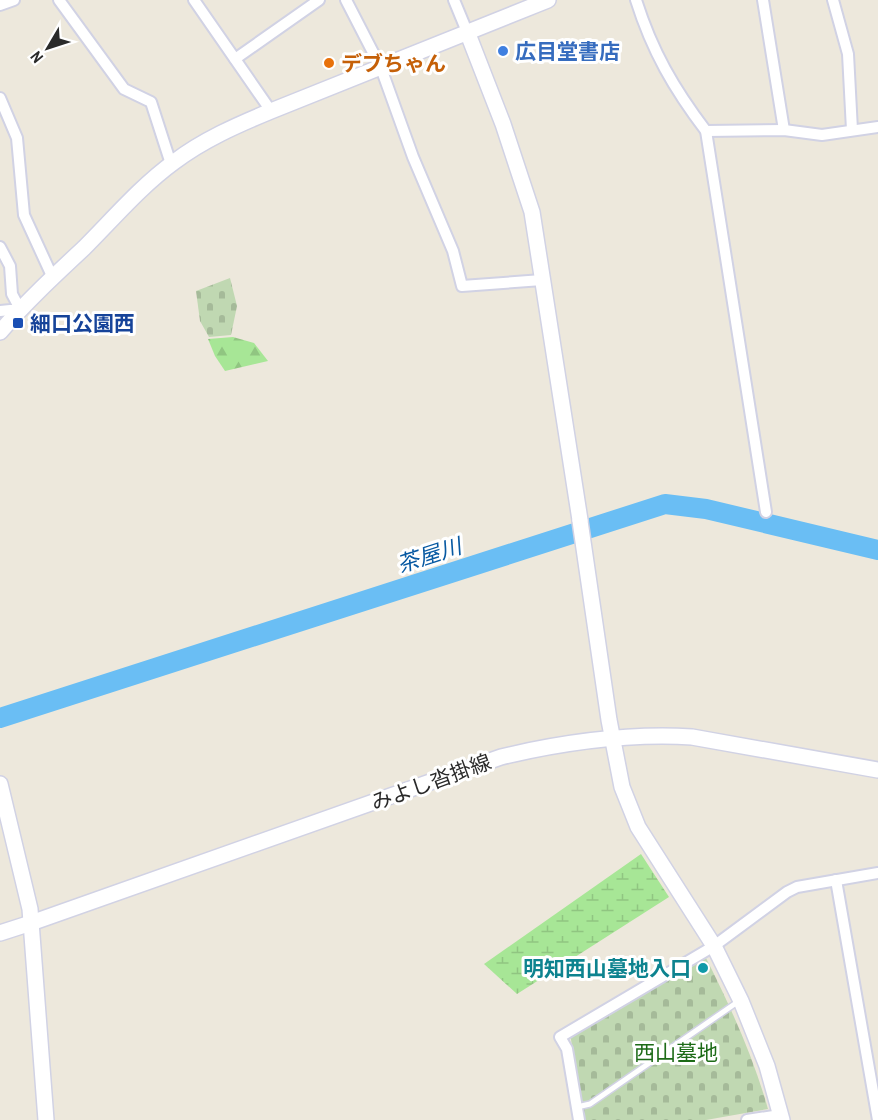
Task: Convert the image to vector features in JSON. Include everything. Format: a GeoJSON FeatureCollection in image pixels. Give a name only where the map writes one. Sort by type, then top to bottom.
{"type":"FeatureCollection","features":[{"type":"Feature","properties":{"kind":"street"},"geometry":{"type":"LineString","coordinates":[[0,5],[14,0]]}},
{"type":"Feature","properties":{"kind":"street"},"geometry":{"type":"LineString","coordinates":[[59,0],[124,88],[151,102],[171,164]]}},
{"type":"Feature","properties":{"kind":"street"},"geometry":{"type":"LineString","coordinates":[[194,0],[271,111]]}},
{"type":"Feature","properties":{"kind":"street"},"geometry":{"type":"LineString","coordinates":[[235,59],[320,0]]}},
{"type":"Feature","properties":{"kind":"street"},"geometry":{"type":"LineString","coordinates":[[346,0],[381,68],[413,157],[453,251],[462,286],[542,280]]}},
{"type":"Feature","properties":{"kind":"street"},"geometry":{"type":"LineString","coordinates":[[454,0],[503,124],[532,212],[622,787],[638,827],[714,946],[741,1000],[766,1066],[781,1117],[747,1120]]}},
{"type":"Feature","properties":{"kind":"street"},"geometry":{"type":"LineString","coordinates":[[0,332],[52,276],[171,164],[192,149],[232,127],[548,0]]}},
{"type":"Feature","properties":{"kind":"street"},"geometry":{"type":"LineString","coordinates":[[636,0],[655,53],[682,100],[706,131],[766,512]]}},
{"type":"Feature","properties":{"kind":"street"},"geometry":{"type":"LineString","coordinates":[[763,0],[784,130]]}},
{"type":"Feature","properties":{"kind":"street"},"geometry":{"type":"LineString","coordinates":[[833,0],[848,54],[852,130]]}},
{"type":"Feature","properties":{"kind":"street"},"geometry":{"type":"LineString","coordinates":[[0,98],[17,138],[24,215],[52,276]]}},
{"type":"Feature","properties":{"kind":"street"},"geometry":{"type":"LineString","coordinates":[[706,131],[784,130],[822,135],[878,127]]}},
{"type":"Feature","properties":{"kind":"street"},"geometry":{"type":"LineString","coordinates":[[0,247],[10,266],[12,294],[20,309]]}},
{"type":"Feature","properties":{"kind":"street"},"geometry":{"type":"LineString","coordinates":[[0,311],[20,309]]}},
{"type":"Feature","properties":{"kind":"street","name":"みよし沓掛線"},"geometry":{"type":"LineString","coordinates":[[0,933],[501,757],[537,748],[613,737],[662,735],[692,737],[878,770]]}},
{"type":"Feature","properties":{"kind":"street"},"geometry":{"type":"LineString","coordinates":[[0,784],[30,909],[46,1120]]}},
{"type":"Feature","properties":{"kind":"street"},"geometry":{"type":"LineString","coordinates":[[579,1120],[567,1049],[560,1037],[714,946],[787,892],[797,887],[878,873]]}},
{"type":"Feature","properties":{"kind":"street"},"geometry":{"type":"LineString","coordinates":[[836,880],[872,1052],[878,1120]]}},
{"type":"Feature","properties":{"kind":"lane"},"geometry":{"type":"LineString","coordinates":[[577,1107],[591,1104],[741,1000]]}},
{"type":"Feature","properties":{"kind":"green space"},"geometry":{"type":"Polygon","coordinates":[[[230,278],[237,306],[231,335],[209,337],[200,321],[196,291],[230,278]]]}},
{"type":"Feature","properties":{"kind":"green space"},"geometry":{"type":"Polygon","coordinates":[[[233,337],[254,343],[268,361],[225,371],[208,339],[233,337]]]}},
{"type":"Feature","properties":{"kind":"green space"},"geometry":{"type":"Polygon","coordinates":[[[641,854],[669,897],[517,994],[484,964],[641,854]]]}},
{"type":"Feature","properties":{"kind":"green space","name":"西山墓地"},"geometry":{"type":"Polygon","coordinates":[[[706,958],[741,1032],[768,1109],[706,1120],[585,1120],[570,1034],[706,958]]]}},
{"type":"Feature","properties":{"kind":"waterway","name":"茶屋川"},"geometry":{"type":"LineString","coordinates":[[0,718],[665,504],[706,509],[878,550]]}},
{"type":"Feature","properties":{"kind":"place","name":"広目堂書店"},"geometry":{"type":"Point","coordinates":[503,51]}},
{"type":"Feature","properties":{"kind":"place","name":"デブちゃん"},"geometry":{"type":"Point","coordinates":[329,63]}},
{"type":"Feature","properties":{"kind":"place","name":"細口公園西"},"geometry":{"type":"Point","coordinates":[18,323]}},
{"type":"Feature","properties":{"kind":"place","name":"明知西山墓地入口"},"geometry":{"type":"Point","coordinates":[703,968]}}]}
